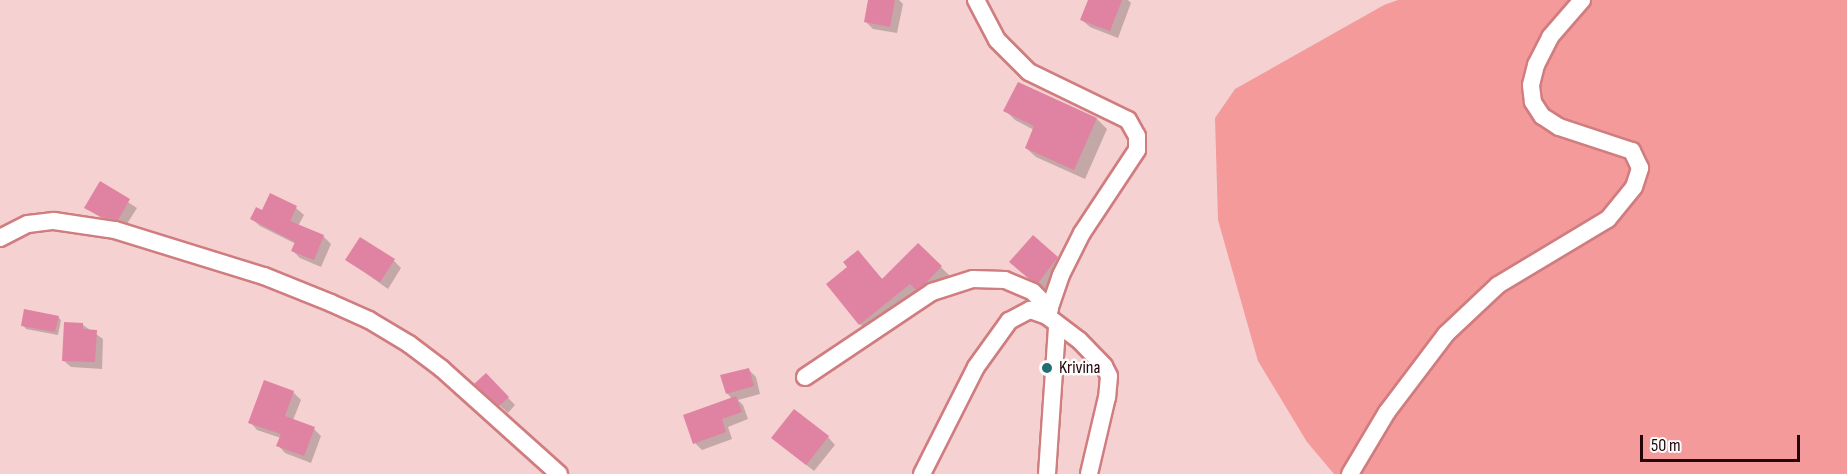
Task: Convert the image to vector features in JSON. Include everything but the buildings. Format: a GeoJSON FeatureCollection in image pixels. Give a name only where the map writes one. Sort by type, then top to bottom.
{"type":"FeatureCollection","features":[{"type":"Feature","properties":{"kind":"street"},"geometry":{"type":"LineString","coordinates":[[976,0],[997,40],[1029,72],[1128,120],[1137,136],[1137,150],[1082,234],[1061,275],[1051,317],[1047,474]]}},
{"type":"Feature","properties":{"kind":"street"},"geometry":{"type":"LineString","coordinates":[[1350,474],[1387,412],[1446,334],[1498,285],[1608,219],[1634,187],[1640,168],[1632,151],[1559,127],[1542,116],[1533,102],[1531,85],[1536,65],[1550,37],[1582,0]]}},
{"type":"Feature","properties":{"kind":"street"},"geometry":{"type":"LineString","coordinates":[[0,238],[28,224],[54,221],[115,230],[264,276],[331,303],[369,320],[409,344],[442,369],[559,474]]}},
{"type":"Feature","properties":{"kind":"street"},"geometry":{"type":"LineString","coordinates":[[805,377],[932,292],[973,279],[1005,280],[1033,292],[1051,317],[1079,340],[1104,366],[1109,376],[1107,397],[1089,474]]}},
{"type":"Feature","properties":{"kind":"street"},"geometry":{"type":"LineString","coordinates":[[922,474],[976,367],[1009,321],[1030,310],[1051,317]]}},
{"type":"Feature","properties":{"kind":"shaded area"},"geometry":{"type":"Polygon","coordinates":[[[1398,0],[1847,0],[1847,474],[1334,474],[1307,442],[1258,361],[1218,220],[1215,118],[1235,89],[1384,5],[1398,0]]]}},
{"type":"Feature","properties":{"kind":"place","name":"Krivina"},"geometry":{"type":"Point","coordinates":[1047,368]}}]}
